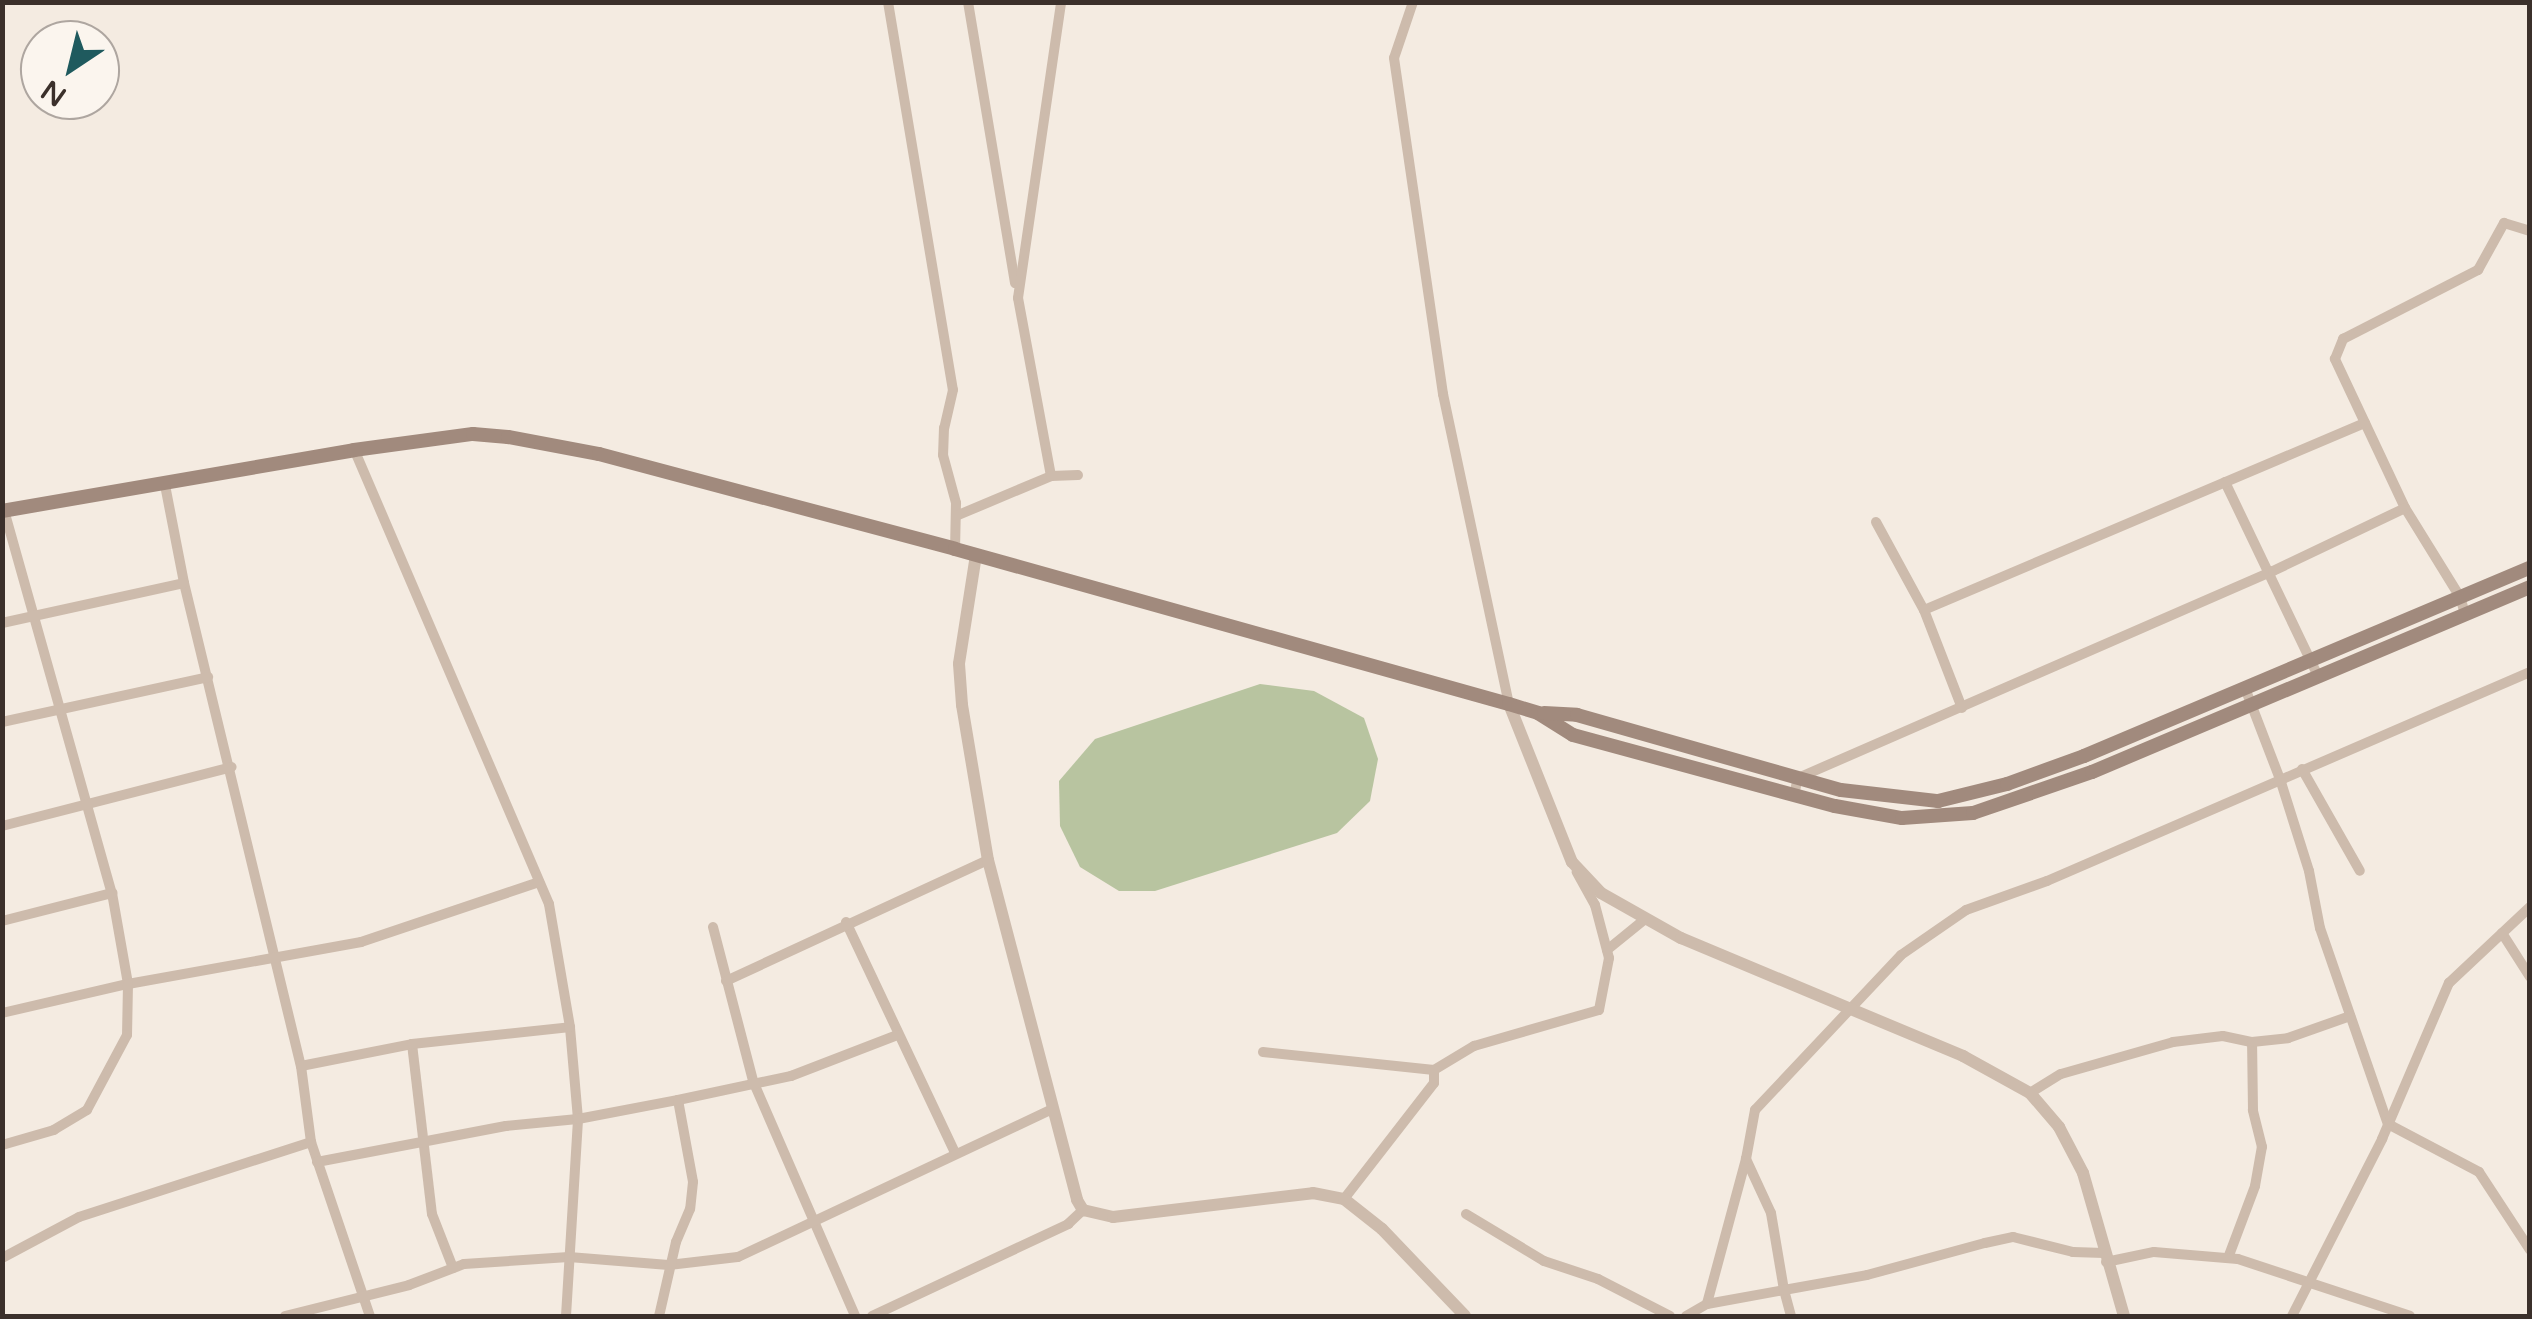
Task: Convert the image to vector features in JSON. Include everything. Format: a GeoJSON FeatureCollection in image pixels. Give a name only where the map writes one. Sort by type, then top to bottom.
{"type":"FeatureCollection","features":[{"type":"Feature","properties":{"kind":"main road"},"geometry":{"type":"LineString","coordinates":[[3,510],[354,450],[473,434],[508,437],[599,454],[956,549],[1538,713],[1577,715],[1798,778],[1907,800],[1968,796],[2084,756],[2530,568]]}},
{"type":"Feature","properties":{"kind":"main road"},"geometry":{"type":"LineString","coordinates":[[1538,713],[1573,734],[1794,795],[1902,818],[1973,813],[2092,772],[2530,586]]}},
{"type":"Feature","properties":{"kind":"street"},"geometry":{"type":"LineString","coordinates":[[888,2],[953,390],[943,455],[956,516],[956,549]]}},
{"type":"Feature","properties":{"kind":"street"},"geometry":{"type":"LineString","coordinates":[[968,2],[1051,476]]}},
{"type":"Feature","properties":{"kind":"street"},"geometry":{"type":"LineString","coordinates":[[1018,298],[1060,2]]}},
{"type":"Feature","properties":{"kind":"street"},"geometry":{"type":"LineString","coordinates":[[1263,1052],[1434,1070],[1474,1046],[1599,1010],[1608,950],[1595,905],[1572,862],[1508,704],[1443,394],[1394,58],[1413,2]]}},
{"type":"Feature","properties":{"kind":"street"},"geometry":{"type":"LineString","coordinates":[[2465,614],[2460,597],[2406,508],[2335,359],[2344,339],[2478,270],[2504,223],[2530,231]]}},
{"type":"Feature","properties":{"kind":"street"},"geometry":{"type":"LineString","coordinates":[[1924,610],[2365,423]]}},
{"type":"Feature","properties":{"kind":"street"},"geometry":{"type":"LineString","coordinates":[[354,450],[548,904],[570,1027],[578,1120],[566,1316]]}},
{"type":"Feature","properties":{"kind":"street"},"geometry":{"type":"LineString","coordinates":[[956,516],[1051,476],[1078,475]]}},
{"type":"Feature","properties":{"kind":"street"},"geometry":{"type":"LineString","coordinates":[[2226,482],[2318,676]]}},
{"type":"Feature","properties":{"kind":"street"},"geometry":{"type":"LineString","coordinates":[[165,485],[184,583],[302,1066],[311,1142],[370,1316]]}},
{"type":"Feature","properties":{"kind":"street"},"geometry":{"type":"LineString","coordinates":[[1794,795],[1798,778],[2267,574],[2406,508]]}},
{"type":"Feature","properties":{"kind":"street"},"geometry":{"type":"LineString","coordinates":[[2,1144],[54,1130],[88,1110],[126,1035],[128,984],[112,893],[36,614],[3,510]]}},
{"type":"Feature","properties":{"kind":"street"},"geometry":{"type":"LineString","coordinates":[[1876,522],[1924,610],[1962,708]]}},
{"type":"Feature","properties":{"kind":"street"},"geometry":{"type":"LineString","coordinates":[[976,555],[959,664],[962,705],[988,860],[1077,1200],[1084,1210],[1114,1217],[1313,1194],[1344,1198],[1382,1228],[1465,1316]]}},
{"type":"Feature","properties":{"kind":"street"},"geometry":{"type":"LineString","coordinates":[[2,623],[184,583]]}},
{"type":"Feature","properties":{"kind":"street"},"geometry":{"type":"LineString","coordinates":[[1707,1304],[1746,1159],[1755,1110],[1902,954],[1966,910],[2047,881],[2530,672]]}},
{"type":"Feature","properties":{"kind":"street"},"geometry":{"type":"LineString","coordinates":[[2,722],[61,706],[208,677]]}},
{"type":"Feature","properties":{"kind":"street"},"geometry":{"type":"LineString","coordinates":[[2245,688],[2280,779],[2350,1016],[2388,1124],[2479,1172],[2530,1250]]}},
{"type":"Feature","properties":{"kind":"street"},"geometry":{"type":"LineString","coordinates":[[2,826],[232,767]]}},
{"type":"Feature","properties":{"kind":"street"},"geometry":{"type":"LineString","coordinates":[[2302,769],[2360,870]]}},
{"type":"Feature","properties":{"kind":"street"},"geometry":{"type":"LineString","coordinates":[[726,980],[988,860]]}},
{"type":"Feature","properties":{"kind":"street"},"geometry":{"type":"LineString","coordinates":[[1572,862],[1601,893],[1645,920],[1963,1056],[2030,1093],[2059,1127],[2083,1172],[2124,1316]]}},
{"type":"Feature","properties":{"kind":"street"},"geometry":{"type":"LineString","coordinates":[[2,1012],[128,984],[361,942],[539,882]]}},
{"type":"Feature","properties":{"kind":"street"},"geometry":{"type":"LineString","coordinates":[[2,921],[112,893]]}},
{"type":"Feature","properties":{"kind":"street"},"geometry":{"type":"LineString","coordinates":[[2292,1316],[2388,1124],[2449,983],[2530,907]]}},
{"type":"Feature","properties":{"kind":"street"},"geometry":{"type":"LineString","coordinates":[[1608,950],[1645,920]]}},
{"type":"Feature","properties":{"kind":"street"},"geometry":{"type":"LineString","coordinates":[[846,922],[955,1154]]}},
{"type":"Feature","properties":{"kind":"street"},"geometry":{"type":"LineString","coordinates":[[713,927],[752,1081],[854,1316]]}},
{"type":"Feature","properties":{"kind":"street"},"geometry":{"type":"LineString","coordinates":[[2502,933],[2530,977]]}},
{"type":"Feature","properties":{"kind":"street"},"geometry":{"type":"LineString","coordinates":[[2030,1093],[2061,1074],[2172,1042],[2222,1036],[2252,1042],[2288,1038],[2350,1016]]}},
{"type":"Feature","properties":{"kind":"street"},"geometry":{"type":"LineString","coordinates":[[302,1066],[412,1044],[570,1027]]}},
{"type":"Feature","properties":{"kind":"street"},"geometry":{"type":"LineString","coordinates":[[317,1162],[506,1126],[578,1120],[678,1100],[832,1063],[897,1035]]}},
{"type":"Feature","properties":{"kind":"street"},"geometry":{"type":"LineString","coordinates":[[2228,1258],[2255,1186],[2262,1147],[2253,1110],[2252,1042]]}},
{"type":"Feature","properties":{"kind":"street"},"geometry":{"type":"LineString","coordinates":[[412,1044],[420,1142],[432,1214],[453,1268]]}},
{"type":"Feature","properties":{"kind":"street"},"geometry":{"type":"LineString","coordinates":[[1344,1198],[1434,1083],[1434,1070]]}},
{"type":"Feature","properties":{"kind":"street"},"geometry":{"type":"LineString","coordinates":[[659,1316],[669,1265],[690,1208],[693,1182],[678,1100]]}},
{"type":"Feature","properties":{"kind":"street"},"geometry":{"type":"LineString","coordinates":[[285,1316],[453,1268],[503,1260],[569,1257],[669,1265],[738,1257],[1053,1109]]}},
{"type":"Feature","properties":{"kind":"street"},"geometry":{"type":"LineString","coordinates":[[2,1258],[78,1217],[311,1142]]}},
{"type":"Feature","properties":{"kind":"street"},"geometry":{"type":"LineString","coordinates":[[1746,1159],[1771,1213],[1791,1316]]}},
{"type":"Feature","properties":{"kind":"street"},"geometry":{"type":"LineString","coordinates":[[872,1316],[1068,1224],[1084,1210]]}},
{"type":"Feature","properties":{"kind":"street"},"geometry":{"type":"LineString","coordinates":[[1466,1214],[1544,1261],[1598,1280],[1670,1316]]}},
{"type":"Feature","properties":{"kind":"street"},"geometry":{"type":"LineString","coordinates":[[1686,1316],[1707,1304],[1867,1275],[2013,1238],[2105,1257],[2154,1252],[2228,1258],[2309,1280],[2410,1316]]}},
{"type":"Feature","properties":{"kind":"green space"},"geometry":{"type":"Polygon","coordinates":[[[1260,684],[1314,691],[1364,718],[1378,759],[1370,801],[1337,833],[1155,891],[1119,891],[1080,867],[1060,826],[1059,781],[1095,739],[1260,684]]]}}]}
